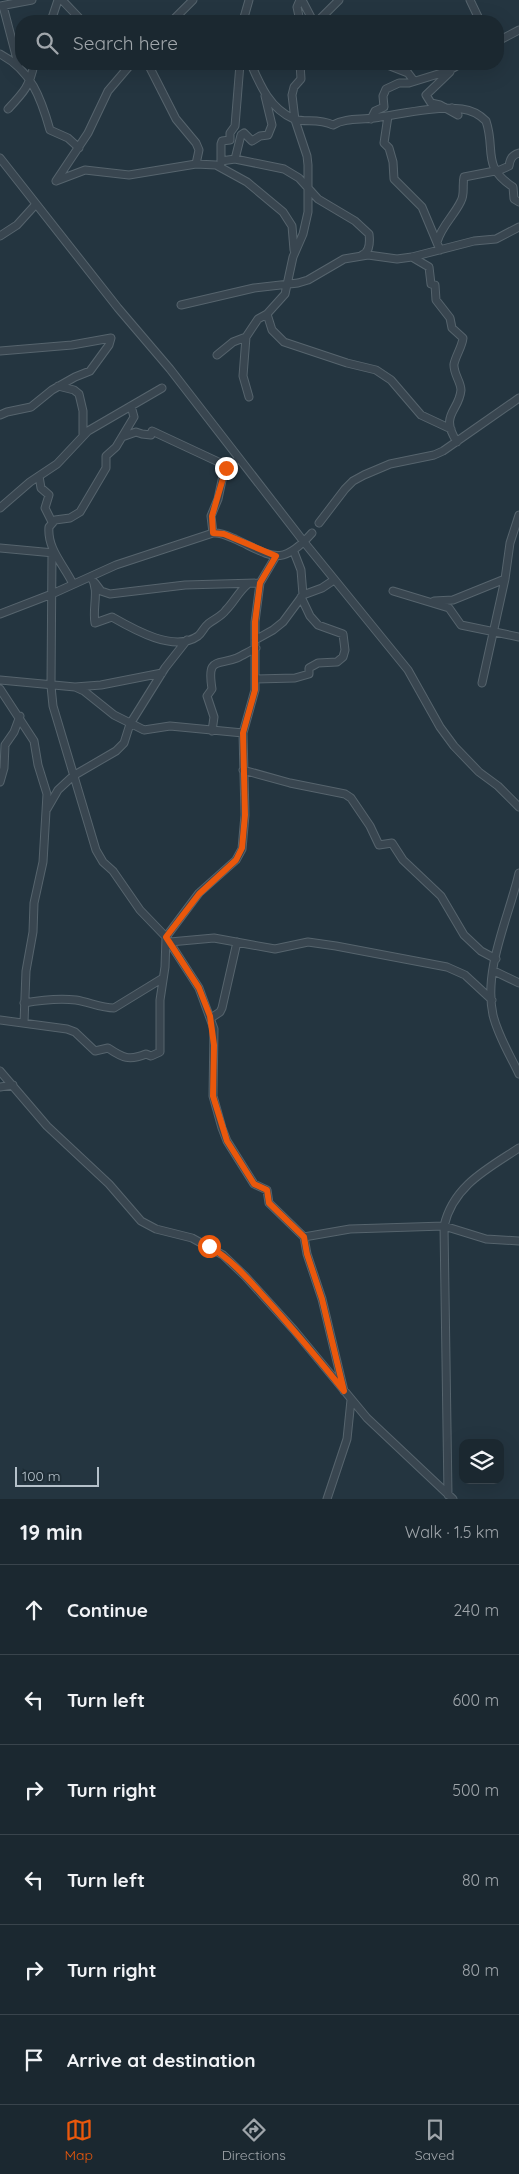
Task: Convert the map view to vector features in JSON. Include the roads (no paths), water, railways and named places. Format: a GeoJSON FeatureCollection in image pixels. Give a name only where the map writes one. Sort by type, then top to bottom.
{"type":"FeatureCollection","features":[{"type":"Feature","properties":{"kind":"street"},"geometry":{"type":"LineString","coordinates":[[15,50],[2,6],[32,0]]}},
{"type":"Feature","properties":{"kind":"street"},"geometry":{"type":"LineString","coordinates":[[53,15],[58,0]]}},
{"type":"Feature","properties":{"kind":"street"},"geometry":{"type":"LineString","coordinates":[[62,0],[76,15]]}},
{"type":"Feature","properties":{"kind":"street"},"geometry":{"type":"LineString","coordinates":[[178,15],[193,0]]}},
{"type":"Feature","properties":{"kind":"street"},"geometry":{"type":"LineString","coordinates":[[245,15],[249,0]]}},
{"type":"Feature","properties":{"kind":"street"},"geometry":{"type":"LineString","coordinates":[[299,15],[297,7],[301,0]]}},
{"type":"Feature","properties":{"kind":"street"},"geometry":{"type":"LineString","coordinates":[[301,0],[310,15]]}},
{"type":"Feature","properties":{"kind":"street"},"geometry":{"type":"LineString","coordinates":[[324,15],[339,0]]}},
{"type":"Feature","properties":{"kind":"street"},"geometry":{"type":"LineString","coordinates":[[470,0],[477,15]]}},
{"type":"Feature","properties":{"kind":"street"},"geometry":{"type":"LineString","coordinates":[[504,39],[519,30]]}},
{"type":"Feature","properties":{"kind":"street"},"geometry":{"type":"LineString","coordinates":[[0,54],[15,64]]}},
{"type":"Feature","properties":{"kind":"street"},"geometry":{"type":"LineString","coordinates":[[22,70],[40,96],[50,130],[68,138],[79,148]]}},
{"type":"Feature","properties":{"kind":"street"},"geometry":{"type":"LineString","coordinates":[[8,109],[22,95],[31,81],[33,70]]}},
{"type":"Feature","properties":{"kind":"street"},"geometry":{"type":"LineString","coordinates":[[123,70],[103,100],[97,117],[79,148],[56,182],[85,170],[129,175],[196,164],[221,164],[235,158],[284,169],[299,178],[318,199],[355,221],[369,234],[369,249],[366,254],[340,261],[308,280],[287,285],[254,288],[181,305]]}},
{"type":"Feature","properties":{"kind":"street"},"geometry":{"type":"LineString","coordinates":[[151,70],[176,119],[196,143],[199,150],[196,164]]}},
{"type":"Feature","properties":{"kind":"street"},"geometry":{"type":"LineString","coordinates":[[221,164],[222,141],[230,140],[230,133],[234,126],[239,70]]}},
{"type":"Feature","properties":{"kind":"street"},"geometry":{"type":"LineString","coordinates":[[235,158],[241,135],[244,133],[252,141],[260,136],[268,135],[272,125],[264,92],[254,70]]}},
{"type":"Feature","properties":{"kind":"street"},"geometry":{"type":"LineString","coordinates":[[249,397],[244,376],[246,337],[258,319],[267,314],[285,294],[294,252],[306,223],[309,189],[307,156],[295,120],[292,95],[294,87],[301,79],[300,70]]}},
{"type":"Feature","properties":{"kind":"street"},"geometry":{"type":"LineString","coordinates":[[400,70],[408,73],[414,81]]}},
{"type":"Feature","properties":{"kind":"street"},"geometry":{"type":"LineString","coordinates":[[371,119],[374,111],[384,107],[383,96],[386,89],[399,83],[414,81],[444,70]]}},
{"type":"Feature","properties":{"kind":"street"},"geometry":{"type":"LineString","coordinates":[[449,109],[449,105],[458,115],[440,105],[431,103],[426,94],[452,70]]}},
{"type":"Feature","properties":{"kind":"street"},"geometry":{"type":"LineString","coordinates":[[264,92],[274,104],[295,120],[322,121],[333,125],[340,121],[449,109],[470,110],[486,120],[495,171],[502,180],[513,187],[514,199],[519,202]]}},
{"type":"Feature","properties":{"kind":"street"},"geometry":{"type":"LineString","coordinates":[[388,116],[384,143],[389,148],[393,162],[394,179],[422,207],[440,250]]}},
{"type":"Feature","properties":{"kind":"street"},"geometry":{"type":"LineString","coordinates":[[437,242],[442,227],[450,220],[462,201],[464,177],[495,171],[509,166],[514,154],[519,153]]}},
{"type":"Feature","properties":{"kind":"street"},"geometry":{"type":"LineString","coordinates":[[0,158],[118,308],[170,369],[334,580],[408,670],[440,727],[454,746],[479,772],[498,786],[519,808]]}},
{"type":"Feature","properties":{"kind":"street"},"geometry":{"type":"LineString","coordinates":[[221,164],[247,182],[283,212],[292,226],[294,252]]}},
{"type":"Feature","properties":{"kind":"street"},"geometry":{"type":"LineString","coordinates":[[0,236],[17,225],[36,204]]}},
{"type":"Feature","properties":{"kind":"street"},"geometry":{"type":"LineString","coordinates":[[360,256],[368,255],[398,259],[412,257],[474,241],[496,238],[519,228]]}},
{"type":"Feature","properties":{"kind":"street"},"geometry":{"type":"LineString","coordinates":[[412,257],[429,267],[431,284],[435,285],[436,289],[436,300],[450,318],[452,328],[463,338],[454,364],[461,388],[449,424],[457,442]]}},
{"type":"Feature","properties":{"kind":"street"},"geometry":{"type":"LineString","coordinates":[[267,314],[272,330],[284,342],[347,363],[376,370],[391,380],[421,415],[449,426],[451,429]]}},
{"type":"Feature","properties":{"kind":"street"},"geometry":{"type":"LineString","coordinates":[[217,355],[233,342],[246,337]]}},
{"type":"Feature","properties":{"kind":"street"},"geometry":{"type":"LineString","coordinates":[[0,351],[72,345],[111,338],[109,345],[92,369],[58,386],[32,408],[0,415]]}},
{"type":"Feature","properties":{"kind":"street"},"geometry":{"type":"LineString","coordinates":[[58,386],[74,390],[79,394],[83,411],[83,436]]}},
{"type":"Feature","properties":{"kind":"street"},"geometry":{"type":"LineString","coordinates":[[0,508],[64,458],[83,436],[162,388]]}},
{"type":"Feature","properties":{"kind":"street"},"geometry":{"type":"LineString","coordinates":[[319,523],[346,489],[358,478],[380,467],[434,455],[457,442],[519,398]]}},
{"type":"Feature","properties":{"kind":"street"},"geometry":{"type":"LineString","coordinates":[[52,522],[70,518],[80,512],[106,468],[106,456],[116,447],[134,417],[131,406]]}},
{"type":"Feature","properties":{"kind":"street"},"geometry":{"type":"LineString","coordinates":[[122,437],[136,432],[151,434],[152,431],[227,466]]}},
{"type":"Feature","properties":{"kind":"street"},"geometry":{"type":"LineString","coordinates":[[213,533],[212,516],[227,466],[238,458]]}},
{"type":"Feature","properties":{"kind":"street"},"geometry":{"type":"LineString","coordinates":[[39,476],[41,488],[49,496],[46,508],[52,522],[48,535],[53,552],[51,686],[57,722],[99,856],[113,871],[140,910],[168,940],[199,988],[211,1018],[214,1045],[213,1096],[227,1141],[254,1184],[267,1190],[269,1203],[304,1237],[307,1254],[322,1299],[344,1391]]}},
{"type":"Feature","properties":{"kind":"street"},"geometry":{"type":"LineString","coordinates":[[482,683],[505,579],[510,543],[519,515]]}},
{"type":"Feature","properties":{"kind":"street"},"geometry":{"type":"LineString","coordinates":[[0,614],[73,584],[93,580],[116,565],[213,533],[224,534],[276,556],[294,552],[312,534]]}},
{"type":"Feature","properties":{"kind":"street"},"geometry":{"type":"LineString","coordinates":[[0,548],[53,552],[67,570],[73,584]]}},
{"type":"Feature","properties":{"kind":"street"},"geometry":{"type":"LineString","coordinates":[[256,679],[299,678],[309,674],[308,668],[318,663],[337,662],[344,657],[343,634],[318,625],[310,616],[302,596],[301,570],[294,552]]}},
{"type":"Feature","properties":{"kind":"street"},"geometry":{"type":"LineString","coordinates":[[0,1020],[67,1029],[75,1032],[95,1051],[108,1048],[122,1058],[146,1054],[151,1056],[160,1052],[160,1000],[168,940],[199,894],[240,856],[245,835],[243,733],[255,690],[255,640],[260,583],[276,556]]}},
{"type":"Feature","properties":{"kind":"street"},"geometry":{"type":"LineString","coordinates":[[426,601],[453,600],[505,579]]}},
{"type":"Feature","properties":{"kind":"street"},"geometry":{"type":"LineString","coordinates":[[93,580],[101,591],[110,594],[185,585],[260,583]]}},
{"type":"Feature","properties":{"kind":"street"},"geometry":{"type":"LineString","coordinates":[[93,580],[95,623],[112,617],[126,627],[163,640],[187,640],[199,636],[207,625],[220,617],[248,584]]}},
{"type":"Feature","properties":{"kind":"street"},"geometry":{"type":"LineString","coordinates":[[255,640],[283,622],[302,596],[322,588],[334,580]]}},
{"type":"Feature","properties":{"kind":"street"},"geometry":{"type":"LineString","coordinates":[[393,591],[449,608],[461,625],[519,637]]}},
{"type":"Feature","properties":{"kind":"street"},"geometry":{"type":"LineString","coordinates":[[47,809],[58,790],[73,776],[116,751],[124,743],[130,724],[162,673],[187,640]]}},
{"type":"Feature","properties":{"kind":"street"},"geometry":{"type":"LineString","coordinates":[[212,731],[214,716],[207,696],[212,688],[211,674],[213,665],[218,661],[238,658],[256,648]]}},
{"type":"Feature","properties":{"kind":"street"},"geometry":{"type":"LineString","coordinates":[[0,680],[75,688],[162,673]]}},
{"type":"Feature","properties":{"kind":"street"},"geometry":{"type":"LineString","coordinates":[[0,688],[20,716],[34,741],[38,765],[47,792],[44,862],[34,903],[33,932],[26,971],[24,1023]]}},
{"type":"Feature","properties":{"kind":"street"},"geometry":{"type":"LineString","coordinates":[[75,688],[130,724],[144,730],[170,726],[243,733]]}},
{"type":"Feature","properties":{"kind":"street"},"geometry":{"type":"LineString","coordinates":[[0,782],[4,768],[5,745],[14,732],[20,716]]}},
{"type":"Feature","properties":{"kind":"street"},"geometry":{"type":"LineString","coordinates":[[244,770],[290,783],[340,792],[351,798],[370,826],[379,845],[392,843],[404,860],[441,896],[464,935],[481,951],[496,959]]}},
{"type":"Feature","properties":{"kind":"street"},"geometry":{"type":"LineString","coordinates":[[519,873],[502,930],[494,971],[492,1000],[498,1031],[519,1074]]}},
{"type":"Feature","properties":{"kind":"street"},"geometry":{"type":"LineString","coordinates":[[168,940],[201,938],[275,949],[298,943],[323,943],[440,965],[465,975],[492,1000]]}},
{"type":"Feature","properties":{"kind":"street"},"geometry":{"type":"LineString","coordinates":[[211,1018],[220,1012],[222,1008],[237,942]]}},
{"type":"Feature","properties":{"kind":"street"},"geometry":{"type":"LineString","coordinates":[[494,971],[519,983]]}},
{"type":"Feature","properties":{"kind":"street"},"geometry":{"type":"LineString","coordinates":[[24,1003],[59,999],[94,1004],[104,1008],[114,1008],[163,978]]}},
{"type":"Feature","properties":{"kind":"street"},"geometry":{"type":"LineString","coordinates":[[0,1071],[47,1126],[109,1184],[141,1221],[156,1229],[192,1238],[223,1254],[288,1324],[367,1418],[450,1497]]}},
{"type":"Feature","properties":{"kind":"street"},"geometry":{"type":"LineString","coordinates":[[0,1087],[12,1085]]}},
{"type":"Feature","properties":{"kind":"street"},"geometry":{"type":"LineString","coordinates":[[450,1497],[444,1226],[453,1201],[477,1174],[519,1148]]}},
{"type":"Feature","properties":{"kind":"street"},"geometry":{"type":"LineString","coordinates":[[304,1237],[350,1229],[444,1226],[486,1239],[519,1241]]}},
{"type":"Feature","properties":{"kind":"street"},"geometry":{"type":"LineString","coordinates":[[327,1499],[347,1438],[351,1400]]}}]}
